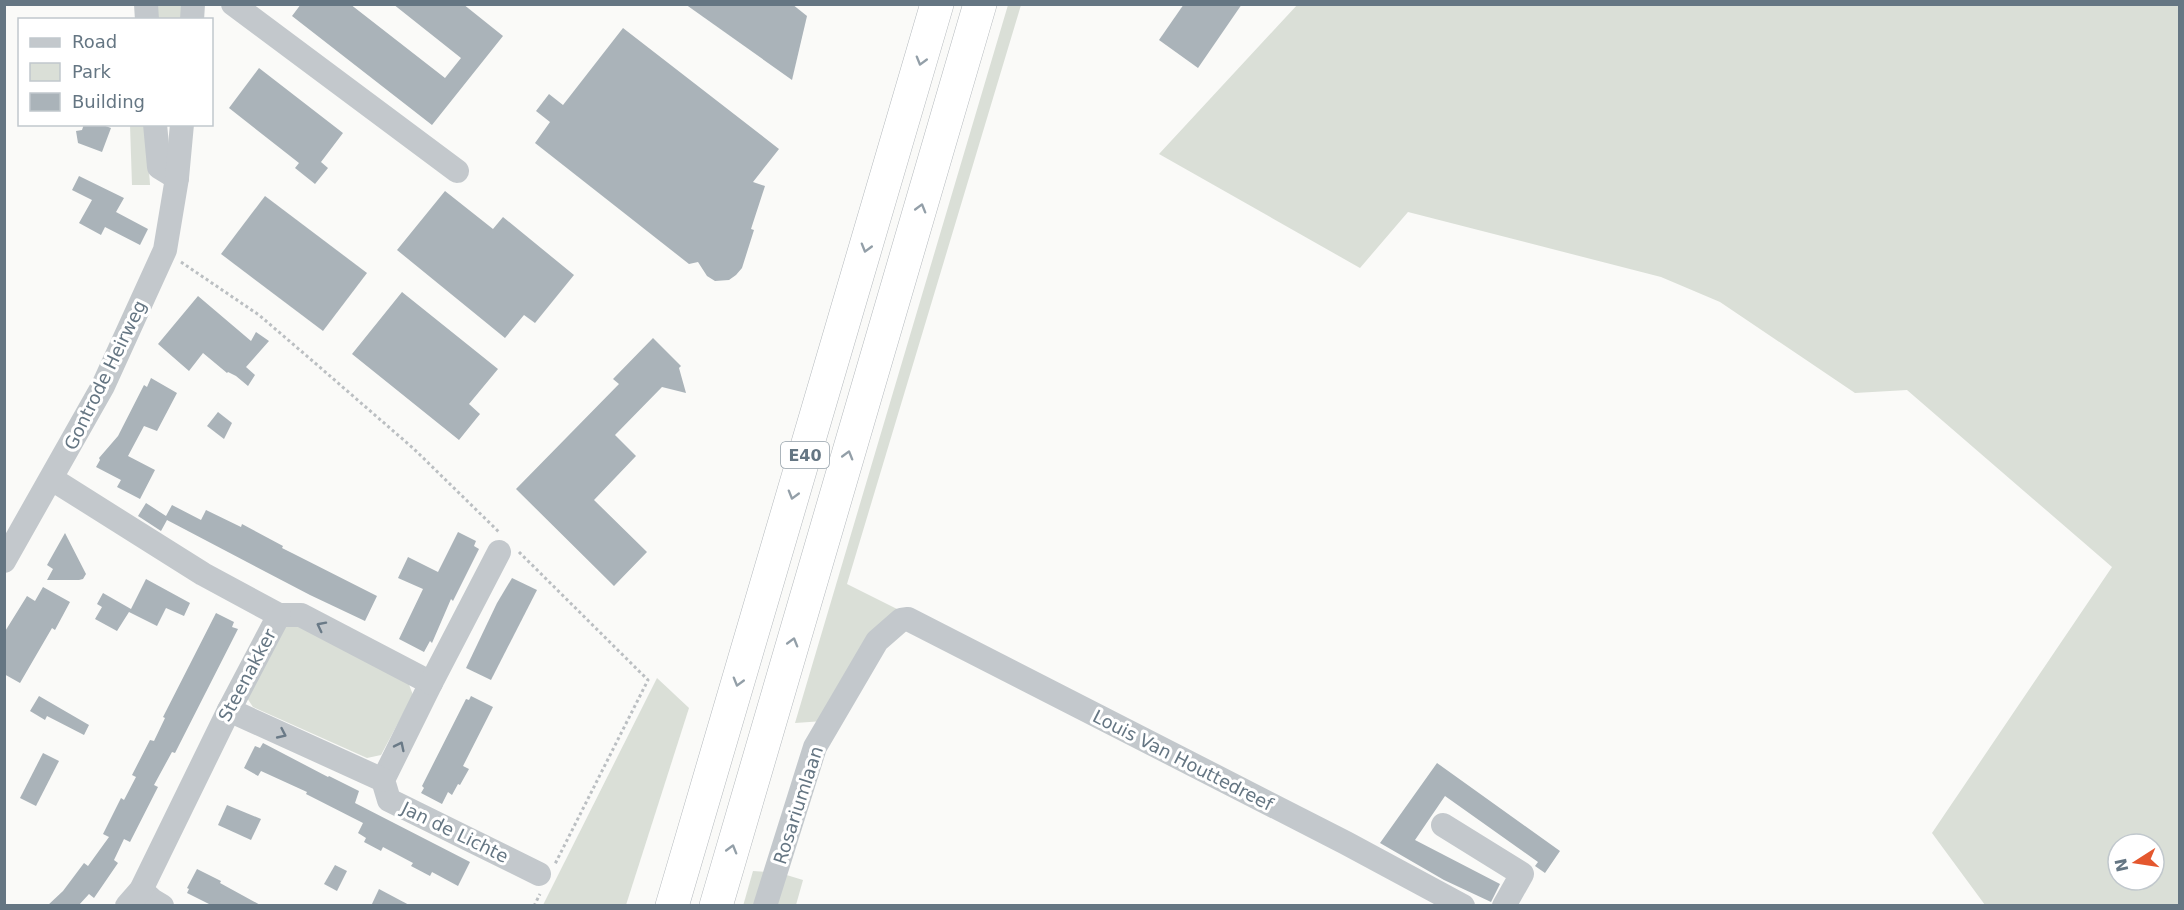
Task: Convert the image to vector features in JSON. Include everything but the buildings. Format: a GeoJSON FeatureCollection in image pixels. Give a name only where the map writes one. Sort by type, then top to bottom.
{"type":"FeatureCollection","features":[{"type":"Feature","properties":{"kind":"highway","name":"E40"},"geometry":{"type":"LineString","coordinates":[[672,906],[938,4]]}},
{"type":"Feature","properties":{"kind":"highway","name":"E40"},"geometry":{"type":"LineString","coordinates":[[716,906],[980,4]]}},
{"type":"Feature","properties":{"kind":"street"},"geometry":{"type":"LineString","coordinates":[[233,4],[457,171]]}},
{"type":"Feature","properties":{"kind":"street"},"geometry":{"type":"LineString","coordinates":[[155,126],[159,167],[177,178]]}},
{"type":"Feature","properties":{"kind":"street","name":"Gontrode Heirweg"},"geometry":{"type":"LineString","coordinates":[[4,561],[103,386],[165,250],[177,178],[182,126]]}},
{"type":"Feature","properties":{"kind":"street","name":"Steenakker"},"geometry":{"type":"LineString","coordinates":[[52,479],[203,574],[279,615],[134,898]]}},
{"type":"Feature","properties":{"kind":"street"},"geometry":{"type":"LineString","coordinates":[[386,790],[431,683],[507,546]]}},
{"type":"Feature","properties":{"kind":"street"},"geometry":{"type":"LineString","coordinates":[[279,615],[301,615],[431,683]]}},
{"type":"Feature","properties":{"kind":"street","name":"Louis Van Houttedreef"},"geometry":{"type":"LineString","coordinates":[[900,620],[908,619],[1336,838],[1463,906]]}},
{"type":"Feature","properties":{"kind":"street","name":"Rosariumlaan"},"geometry":{"type":"LineString","coordinates":[[765,906],[815,747],[877,641],[900,620]]}},
{"type":"Feature","properties":{"kind":"street","name":"Jan de Lichte"},"geometry":{"type":"LineString","coordinates":[[229,710],[386,790],[546,876]]}},
{"type":"Feature","properties":{"kind":"street"},"geometry":{"type":"LineString","coordinates":[[1443,825],[1522,874],[1504,906]]}},
{"type":"Feature","properties":{"kind":"street"},"geometry":{"type":"LineString","coordinates":[[134,898],[152,900],[162,906]]}},
{"type":"Feature","properties":{"kind":"path"},"geometry":{"type":"LineString","coordinates":[[165,250],[259,315],[414,449],[507,546],[648,680],[546,876],[534,906]]}},
{"type":"Feature","properties":{"kind":"green space"},"geometry":{"type":"Polygon","coordinates":[[[1298,4],[2179,5],[2179,905],[1985,905],[1932,833],[2112,567],[1907,390],[1855,393],[1720,302],[1661,277],[1408,212],[1360,268],[1159,154],[1298,4]]]}},
{"type":"Feature","properties":{"kind":"green space"},"geometry":{"type":"Polygon","coordinates":[[[153,5],[184,5],[183,18],[154,18],[153,5]]]}},
{"type":"Feature","properties":{"kind":"green space"},"geometry":{"type":"Polygon","coordinates":[[[1008,5],[1021,5],[847,584],[897,609],[824,721],[795,723],[1008,5]]]}},
{"type":"Feature","properties":{"kind":"green space"},"geometry":{"type":"Polygon","coordinates":[[[130,126],[146,126],[150,185],[132,185],[130,126]]]}},
{"type":"Feature","properties":{"kind":"green space"},"geometry":{"type":"Polygon","coordinates":[[[293,621],[408,682],[413,695],[381,755],[367,758],[253,707],[247,698],[282,624],[293,621]]]}},
{"type":"Feature","properties":{"kind":"green space"},"geometry":{"type":"Polygon","coordinates":[[[657,678],[689,708],[626,905],[543,905],[657,678]]]}},
{"type":"Feature","properties":{"kind":"green space"},"geometry":{"type":"Polygon","coordinates":[[[753,871],[780,873],[803,880],[796,905],[743,906],[753,871]]]}}]}
